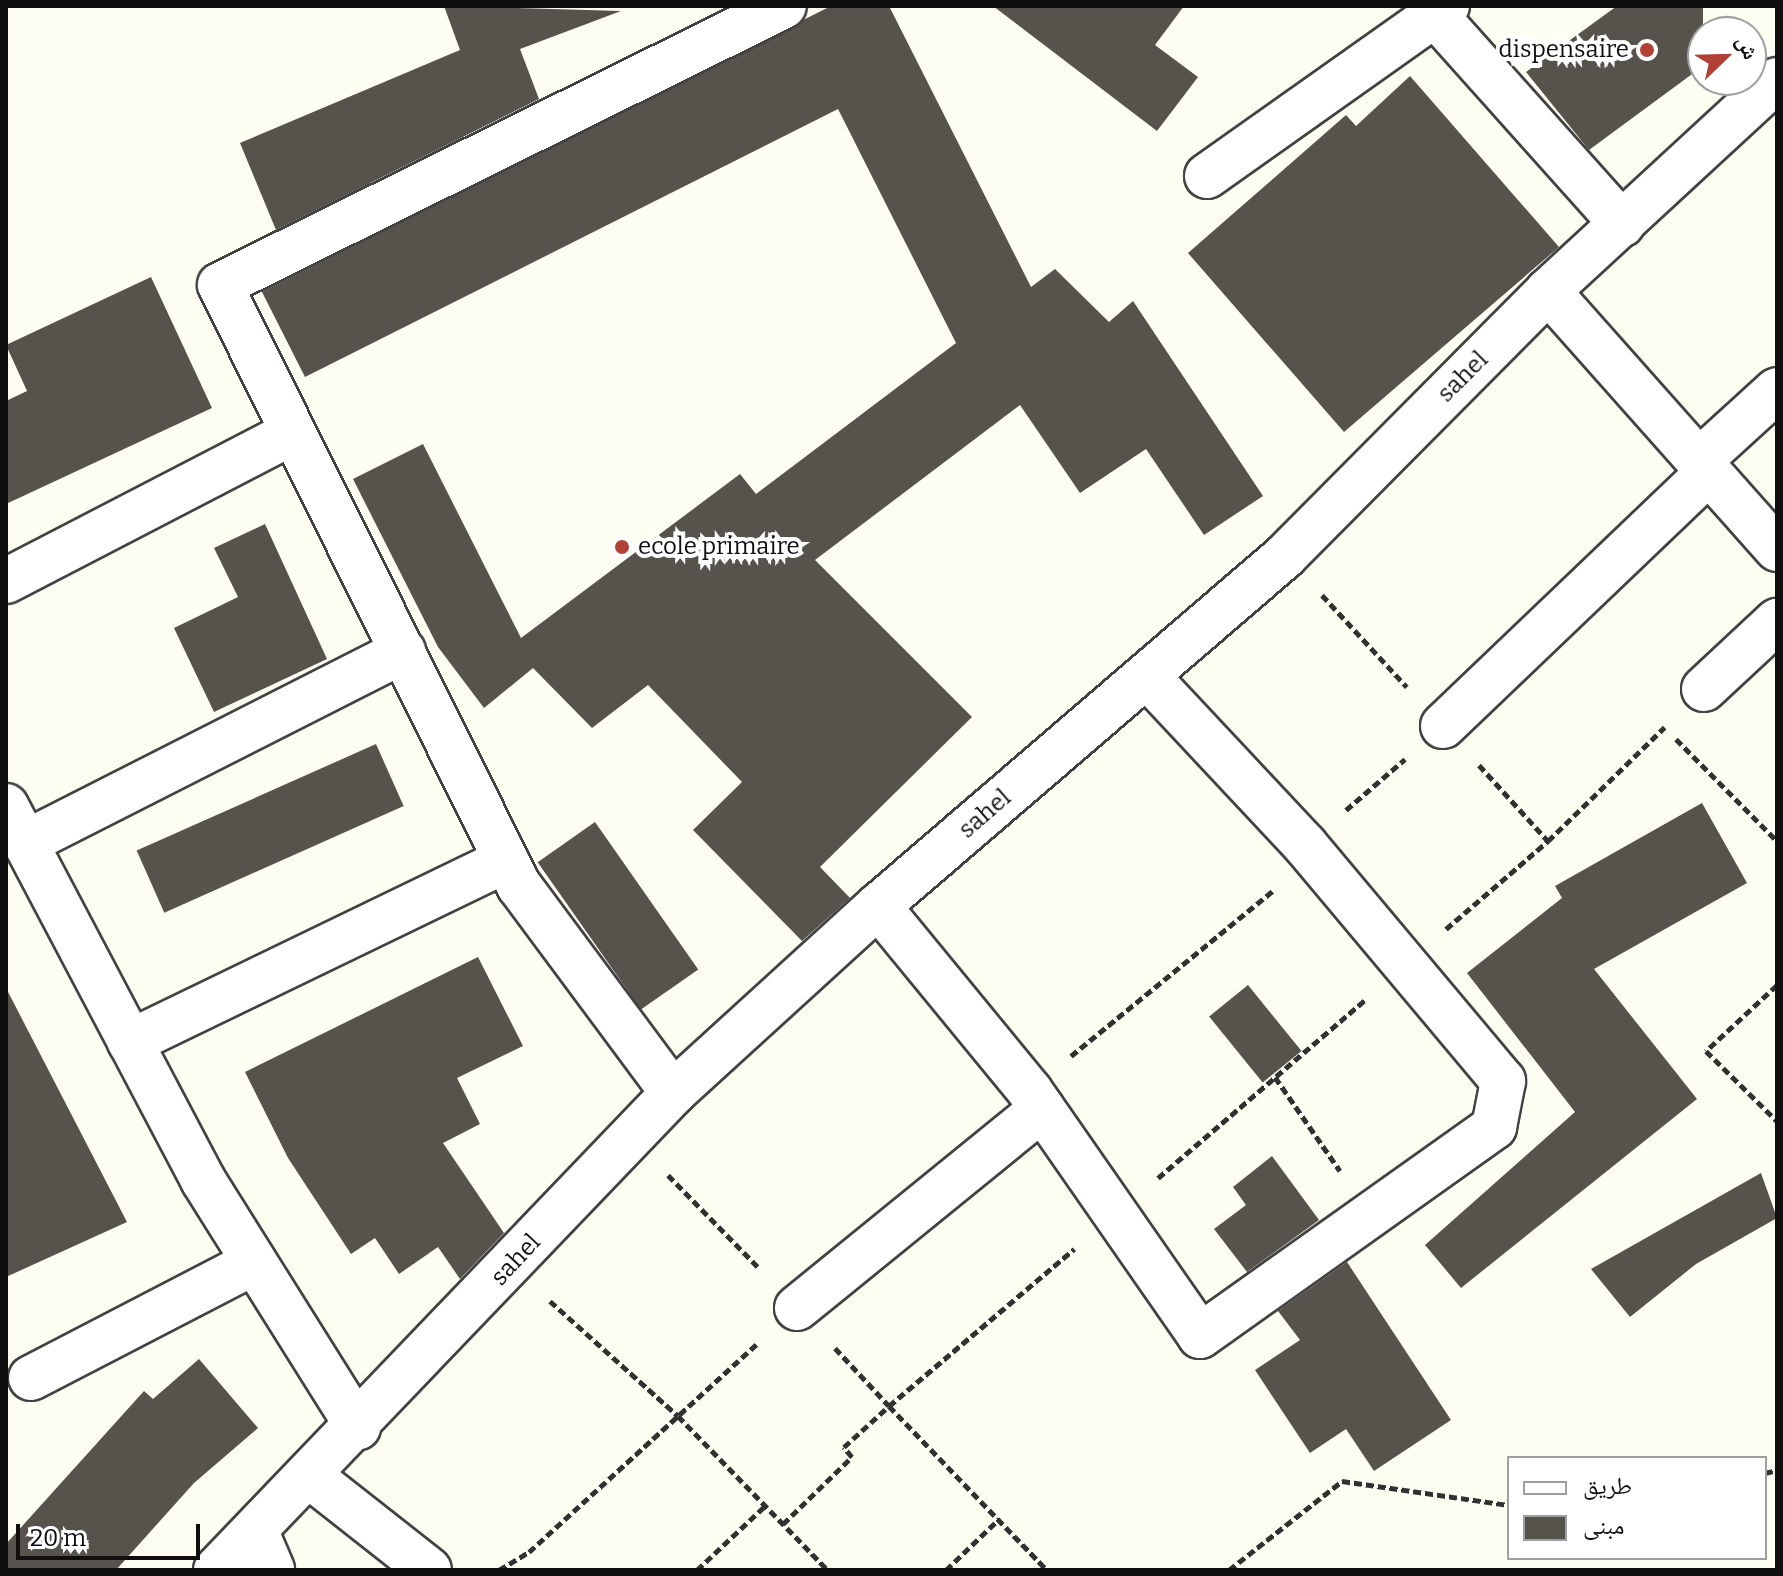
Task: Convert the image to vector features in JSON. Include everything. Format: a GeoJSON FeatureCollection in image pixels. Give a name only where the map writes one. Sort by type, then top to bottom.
{"type":"FeatureCollection","features":[{"type":"Feature","properties":{"kind":"street"},"geometry":{"type":"LineString","coordinates":[[673,1093],[505,861],[220,285],[784,6]]}},
{"type":"Feature","properties":{"kind":"street"},"geometry":{"type":"LineString","coordinates":[[1207,176],[1442,12],[1622,224]]}},
{"type":"Feature","properties":{"kind":"street","name":"sahel"},"geometry":{"type":"LineString","coordinates":[[216,1570],[264,1552],[311,1477],[673,1093],[878,906],[1285,556],[1548,291],[1777,80]]}},
{"type":"Feature","properties":{"kind":"street"},"geometry":{"type":"LineString","coordinates":[[1548,291],[1777,549]]}},
{"type":"Feature","properties":{"kind":"street"},"geometry":{"type":"LineString","coordinates":[[1443,726],[1704,467],[1777,390]]}},
{"type":"Feature","properties":{"kind":"street"},"geometry":{"type":"LineString","coordinates":[[6,581],[293,432]]}},
{"type":"Feature","properties":{"kind":"street"},"geometry":{"type":"LineString","coordinates":[[1704,689],[1777,621]]}},
{"type":"Feature","properties":{"kind":"street"},"geometry":{"type":"LineString","coordinates":[[358,1427],[251,1264],[12,818],[403,651]]}},
{"type":"Feature","properties":{"kind":"street"},"geometry":{"type":"LineString","coordinates":[[878,906],[1036,1100],[1200,1336],[1494,1127],[1503,1081],[1310,850],[1147,676]]}},
{"type":"Feature","properties":{"kind":"street"},"geometry":{"type":"LineString","coordinates":[[130,1042],[505,861]]}},
{"type":"Feature","properties":{"kind":"street"},"geometry":{"type":"LineString","coordinates":[[797,1308],[1036,1100]]}},
{"type":"Feature","properties":{"kind":"street"},"geometry":{"type":"LineString","coordinates":[[31,1378],[251,1264]]}},
{"type":"Feature","properties":{"kind":"street"},"geometry":{"type":"LineString","coordinates":[[311,1477],[429,1570]]}},
{"type":"Feature","properties":{"kind":"path"},"geometry":{"type":"LineString","coordinates":[[1036,1100],[1443,726]]}},
{"type":"Feature","properties":{"kind":"path"},"geometry":{"type":"LineString","coordinates":[[1665,728],[1777,841]]}},
{"type":"Feature","properties":{"kind":"path"},"geometry":{"type":"LineString","coordinates":[[1777,985],[1706,1051],[1777,1121]]}},
{"type":"Feature","properties":{"kind":"path"},"geometry":{"type":"LineString","coordinates":[[1275,1077],[1372,1216]]}},
{"type":"Feature","properties":{"kind":"path"},"geometry":{"type":"LineString","coordinates":[[511,1265],[678,1416],[828,1570]]}},
{"type":"Feature","properties":{"kind":"path"},"geometry":{"type":"LineString","coordinates":[[499,1570],[529,1552],[797,1308]]}},
{"type":"Feature","properties":{"kind":"path"},"geometry":{"type":"LineString","coordinates":[[783,1524],[852,1457],[844,1447],[889,1406],[1047,1570]]}},
{"type":"Feature","properties":{"kind":"path"},"geometry":{"type":"LineString","coordinates":[[1229,1570],[1342,1481],[1486,1507],[1507,1505]]}},
{"type":"Feature","properties":{"kind":"path"},"geometry":{"type":"LineString","coordinates":[[697,1570],[765,1506]]}},
{"type":"Feature","properties":{"kind":"path"},"geometry":{"type":"LineString","coordinates":[[946,1570],[999,1519]]}},
{"type":"Feature","properties":{"kind":"building"},"geometry":{"type":"Polygon","coordinates":[[[444,6],[621,11],[520,49],[539,99],[276,230],[240,143],[460,50],[444,6]]]}},
{"type":"Feature","properties":{"kind":"building"},"geometry":{"type":"Polygon","coordinates":[[[831,6],[889,6],[1031,287],[1055,269],[1109,322],[1133,301],[1263,496],[1204,535],[1146,449],[1080,493],[1020,405],[815,560],[972,717],[820,867],[850,898],[802,941],[693,830],[742,782],[648,685],[592,728],[533,668],[484,708],[438,647],[353,479],[423,444],[521,638],[740,474],[756,494],[956,343],[838,109],[305,377],[262,292],[831,6]]]}},
{"type":"Feature","properties":{"kind":"building"},"geometry":{"type":"Polygon","coordinates":[[[993,6],[1184,6],[1155,45],[1198,77],[1157,131],[993,6]]]}},
{"type":"Feature","properties":{"kind":"building"},"geometry":{"type":"Polygon","coordinates":[[[1617,6],[1703,6],[1703,16],[1687,16],[1687,78],[1589,150],[1526,72],[1617,6]]]}},
{"type":"Feature","properties":{"kind":"building"},"geometry":{"type":"Polygon","coordinates":[[[1410,76],[1559,247],[1344,432],[1188,253],[1346,115],[1356,126],[1410,76]]]}},
{"type":"Feature","properties":{"kind":"building"},"geometry":{"type":"Polygon","coordinates":[[[151,277],[212,408],[6,504],[6,401],[27,391],[6,345],[151,277]]]}},
{"type":"Feature","properties":{"kind":"building"},"geometry":{"type":"Polygon","coordinates":[[[265,524],[327,659],[214,712],[174,628],[238,597],[214,548],[265,524]]]}},
{"type":"Feature","properties":{"kind":"building"},"geometry":{"type":"Polygon","coordinates":[[[376,744],[404,806],[164,913],[137,851],[376,744]]]}},
{"type":"Feature","properties":{"kind":"building"},"geometry":{"type":"Polygon","coordinates":[[[1702,803],[1747,883],[1594,969],[1697,1099],[1461,1288],[1425,1245],[1575,1112],[1467,973],[1562,898],[1555,886],[1702,803]]]}},
{"type":"Feature","properties":{"kind":"building"},"geometry":{"type":"Polygon","coordinates":[[[595,822],[698,969],[641,1010],[538,862],[595,822]]]}},
{"type":"Feature","properties":{"kind":"building"},"geometry":{"type":"Polygon","coordinates":[[[478,957],[523,1046],[457,1078],[480,1124],[443,1143],[504,1233],[460,1279],[438,1247],[399,1274],[375,1238],[351,1254],[288,1158],[245,1072],[478,957]]]}},
{"type":"Feature","properties":{"kind":"building"},"geometry":{"type":"Polygon","coordinates":[[[1248,985],[1301,1051],[1263,1083],[1209,1016],[1248,985]]]}},
{"type":"Feature","properties":{"kind":"building"},"geometry":{"type":"Polygon","coordinates":[[[6,988],[127,1222],[6,1277],[6,988]]]}},
{"type":"Feature","properties":{"kind":"building"},"geometry":{"type":"Polygon","coordinates":[[[1272,1156],[1319,1220],[1247,1272],[1214,1229],[1246,1205],[1233,1187],[1272,1156]]]}},
{"type":"Feature","properties":{"kind":"building"},"geometry":{"type":"Polygon","coordinates":[[[1761,1173],[1777,1218],[1696,1264],[1630,1317],[1591,1269],[1761,1173]]]}},
{"type":"Feature","properties":{"kind":"building"},"geometry":{"type":"Polygon","coordinates":[[[1347,1262],[1451,1420],[1374,1471],[1346,1429],[1310,1453],[1255,1370],[1300,1340],[1278,1311],[1347,1262]]]}},
{"type":"Feature","properties":{"kind":"building"},"geometry":{"type":"Polygon","coordinates":[[[199,1359],[258,1428],[194,1483],[116,1570],[6,1570],[6,1544],[144,1391],[153,1399],[199,1359]]]}},
{"type":"Feature","properties":{"kind":"place","name":"dispensaire"},"geometry":{"type":"Point","coordinates":[1647,50]}},
{"type":"Feature","properties":{"kind":"place","name":"ecole primaire"},"geometry":{"type":"Point","coordinates":[622,547]}}]}
